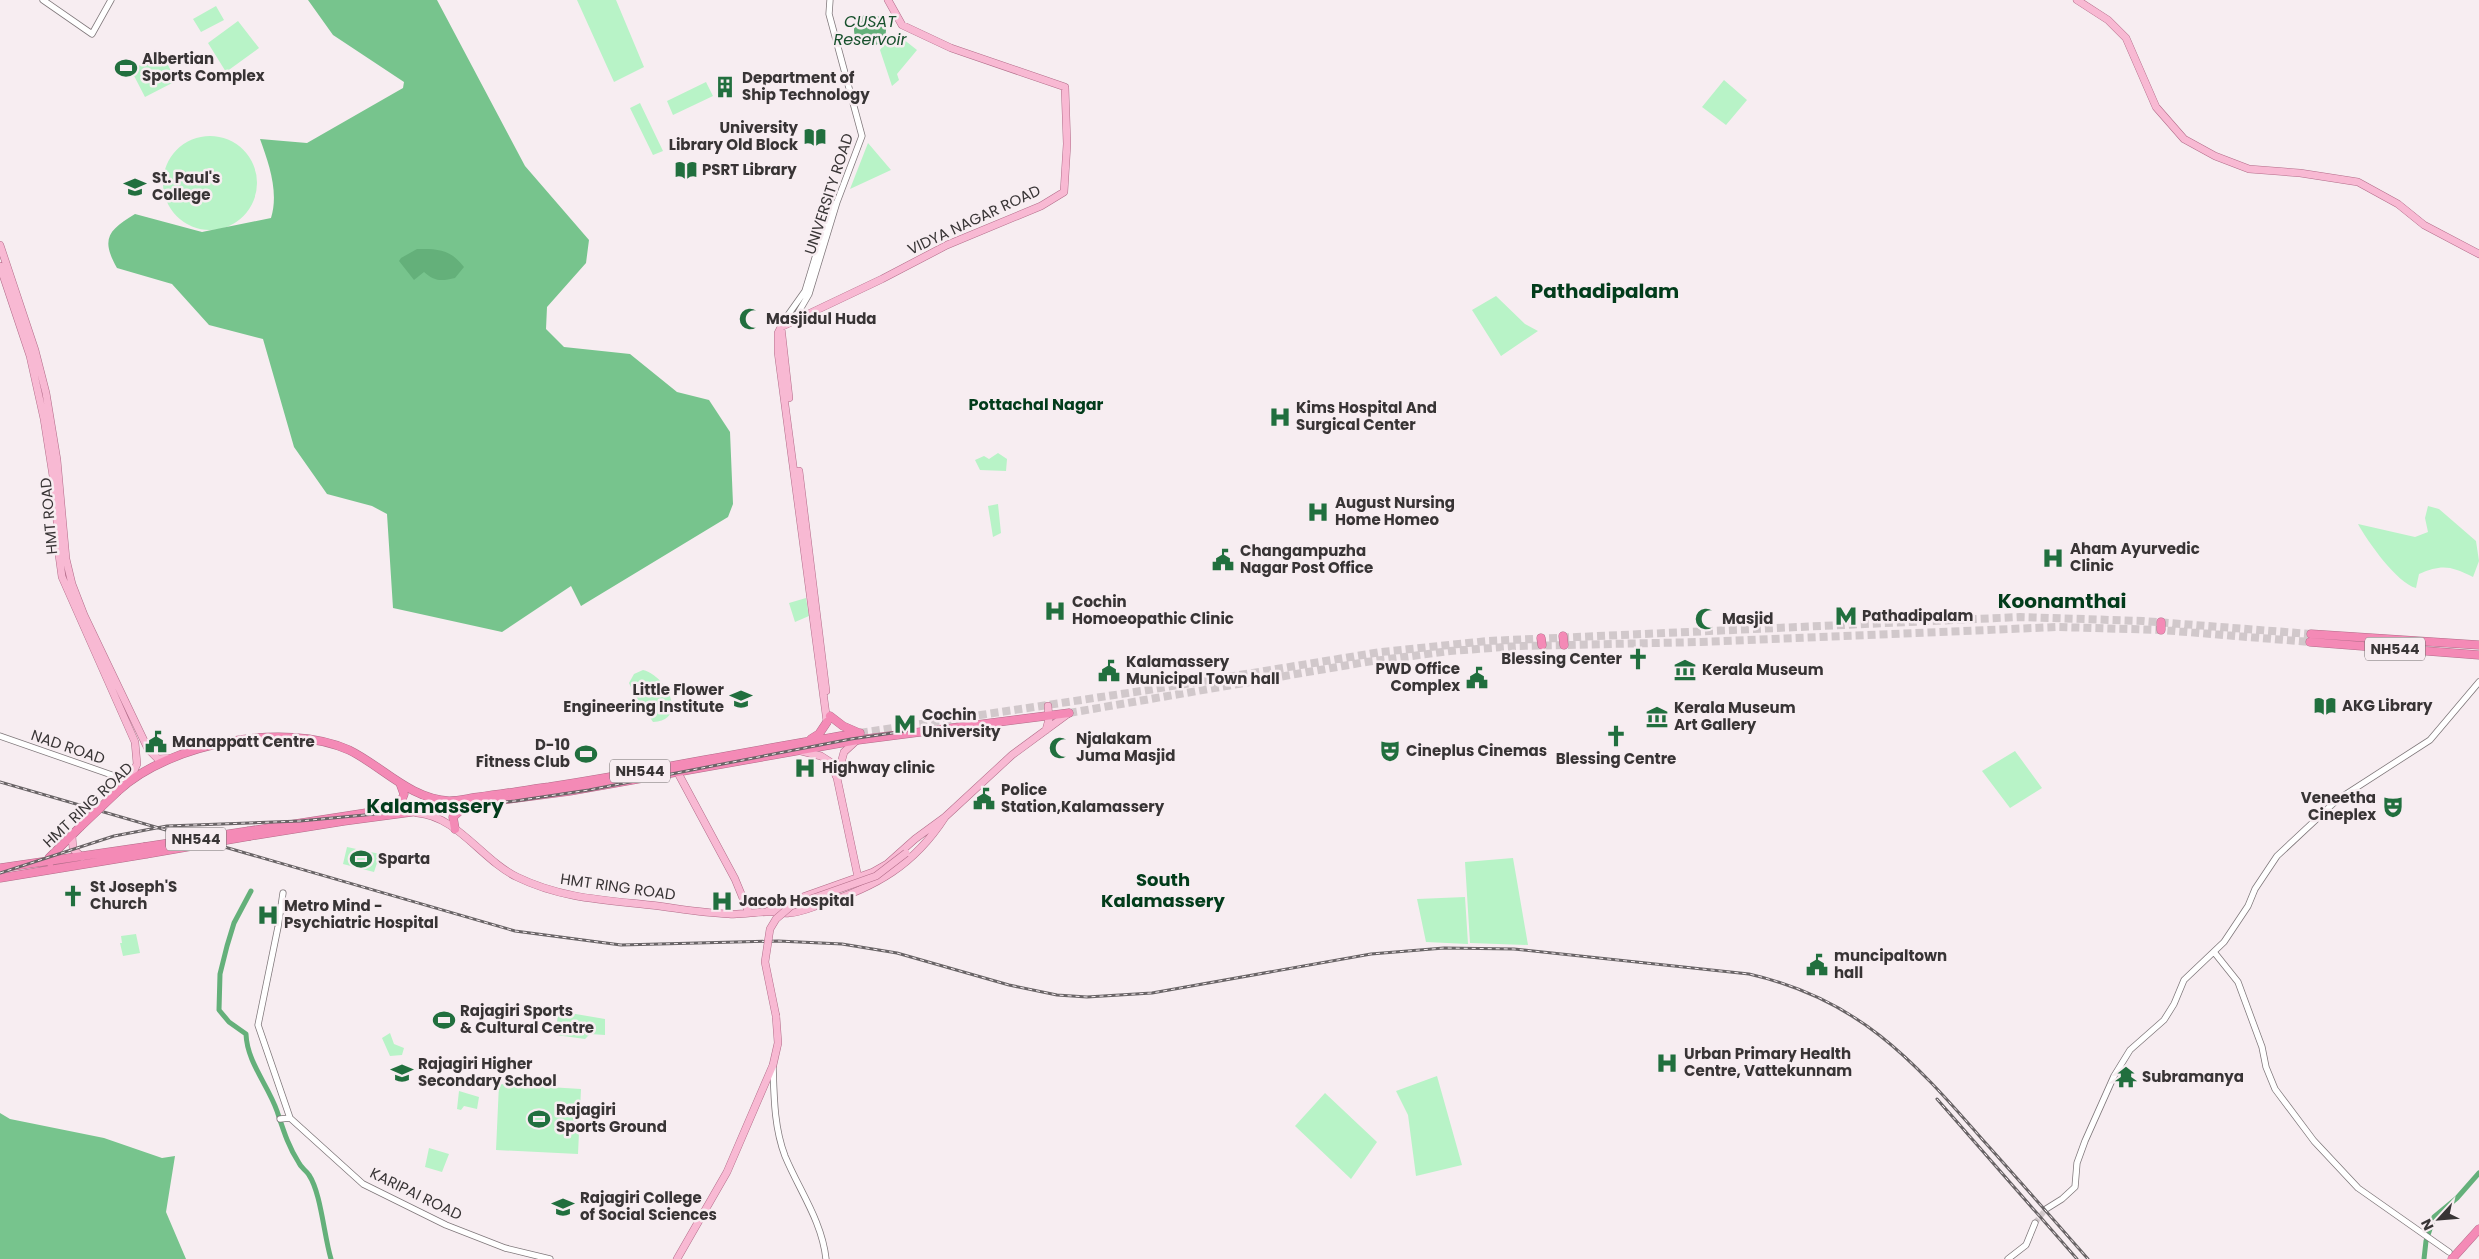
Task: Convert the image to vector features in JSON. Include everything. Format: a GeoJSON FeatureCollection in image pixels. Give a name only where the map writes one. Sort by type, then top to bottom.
{"type":"FeatureCollection","features":[{"type":"Feature","properties":{"kind":"highway"},"geometry":{"type":"LineString","coordinates":[[1563,636],[1564,645]]}},
{"type":"Feature","properties":{"kind":"highway","name":"NH544"},"geometry":{"type":"LineString","coordinates":[[2479,645],[2310,638],[2479,655]]}},
{"type":"Feature","properties":{"kind":"highway"},"geometry":{"type":"LineString","coordinates":[[835,740],[995,716],[1049,710],[1069,713]]}},
{"type":"Feature","properties":{"kind":"highway"},"geometry":{"type":"LineString","coordinates":[[807,742],[819,734],[829,719],[859,736]]}},
{"type":"Feature","properties":{"kind":"highway","name":"HMT RING ROAD"},"geometry":{"type":"LineString","coordinates":[[50,862],[50,858],[118,791],[151,766],[200,748],[243,740],[310,739],[347,749],[400,783],[430,798],[450,801],[579,786]]}},
{"type":"Feature","properties":{"kind":"highway","name":"NH544"},"geometry":{"type":"LineString","coordinates":[[465,806],[807,742],[835,740]]}},
{"type":"Feature","properties":{"kind":"highway","name":"NH544"},"geometry":{"type":"LineString","coordinates":[[579,786],[678,772],[796,750],[835,740]]}},
{"type":"Feature","properties":{"kind":"highway","name":"NH544"},"geometry":{"type":"LineString","coordinates":[[0,878],[64,863],[249,834],[379,811],[402,802],[404,794],[400,783]]}},
{"type":"Feature","properties":{"kind":"highway"},"geometry":{"type":"LineString","coordinates":[[414,813],[465,806]]}},
{"type":"Feature","properties":{"kind":"highway"},"geometry":{"type":"LineString","coordinates":[[455,829],[453,817],[465,806]]}},
{"type":"Feature","properties":{"kind":"highway","name":"NH544"},"geometry":{"type":"LineString","coordinates":[[276,829],[414,813]]}},
{"type":"Feature","properties":{"kind":"highway","name":"NH544"},"geometry":{"type":"LineString","coordinates":[[0,868],[50,862],[64,863],[82,857],[145,850]]}},
{"type":"Feature","properties":{"kind":"highway"},"geometry":{"type":"LineString","coordinates":[[2451,1256],[2479,1229]]}},
{"type":"Feature","properties":{"kind":"main road","name":"VIDYA NAGAR ROAD"},"geometry":{"type":"LineString","coordinates":[[781,327],[882,279],[946,245],[1041,206],[1064,192],[1067,144],[1064,87],[951,48],[902,25],[888,0]]}},
{"type":"Feature","properties":{"kind":"main road"},"geometry":{"type":"LineString","coordinates":[[2077,0],[2108,20],[2126,38],[2156,107],[2184,139],[2215,156],[2249,169],[2300,173],[2358,182],[2398,204],[2424,225],[2479,254]]}},
{"type":"Feature","properties":{"kind":"main road","name":"HMT ROAD"},"geometry":{"type":"LineString","coordinates":[[0,244],[20,315],[44,419],[55,489],[62,576],[135,742],[137,764],[129,781]]}},
{"type":"Feature","properties":{"kind":"main road","name":"HMT ROAD"},"geometry":{"type":"LineString","coordinates":[[0,266],[37,357],[51,420],[61,492],[66,559],[72,584],[84,615],[148,749],[158,759],[169,758]]}},
{"type":"Feature","properties":{"kind":"main road"},"geometry":{"type":"LineString","coordinates":[[781,327],[780,339],[829,719]]}},
{"type":"Feature","properties":{"kind":"main road"},"geometry":{"type":"LineString","coordinates":[[1046,730],[1049,710]]}},
{"type":"Feature","properties":{"kind":"main road"},"geometry":{"type":"LineString","coordinates":[[945,817],[974,788],[1069,713]]}},
{"type":"Feature","properties":{"kind":"main road"},"geometry":{"type":"LineString","coordinates":[[836,778],[844,752],[859,736]]}},
{"type":"Feature","properties":{"kind":"main road"},"geometry":{"type":"LineString","coordinates":[[796,750],[821,756],[832,763],[860,891]]}},
{"type":"Feature","properties":{"kind":"main road"},"geometry":{"type":"LineString","coordinates":[[678,772],[735,879],[749,913]]}},
{"type":"Feature","properties":{"kind":"main road","name":"HMT RING ROAD"},"geometry":{"type":"LineString","coordinates":[[414,813],[434,816],[455,829],[484,856],[515,876],[549,891],[589,898],[730,914],[790,913],[860,891],[891,874],[931,838],[945,817]]}},
{"type":"Feature","properties":{"kind":"main road","name":"HMT RING ROAD"},"geometry":{"type":"LineString","coordinates":[[768,912],[797,898],[858,878],[887,864],[915,839],[945,817]]}},
{"type":"Feature","properties":{"kind":"main road"},"geometry":{"type":"LineString","coordinates":[[924,832],[931,838]]}},
{"type":"Feature","properties":{"kind":"main road"},"geometry":{"type":"LineString","coordinates":[[72,836],[73,849],[82,857]]}},
{"type":"Feature","properties":{"kind":"main road"},"geometry":{"type":"LineString","coordinates":[[906,853],[915,839]]}},
{"type":"Feature","properties":{"kind":"main road"},"geometry":{"type":"LineString","coordinates":[[677,1259],[727,1172],[773,1065],[778,1044],[776,1016],[765,962],[770,929],[776,919],[791,906],[876,876],[906,853],[922,846]]}},
{"type":"Feature","properties":{"kind":"street"},"geometry":{"type":"LineString","coordinates":[[43,0],[92,34],[111,0]]}},
{"type":"Feature","properties":{"kind":"street","name":"UNIVERSITY ROAD"},"geometry":{"type":"LineString","coordinates":[[781,327],[798,313],[809,294],[837,202],[862,136],[829,14],[830,0]]}},
{"type":"Feature","properties":{"kind":"street"},"geometry":{"type":"LineString","coordinates":[[2046,1209],[2062,1200],[2074,1187],[2084,1141],[2114,1076],[2130,1050],[2164,1020],[2174,1004],[2184,980],[2224,942],[2242,917],[2260,880],[2277,856],[2337,800],[2430,740],[2479,682]]}},
{"type":"Feature","properties":{"kind":"street","name":"NAD ROAD"},"geometry":{"type":"LineString","coordinates":[[0,736],[129,781]]}},
{"type":"Feature","properties":{"kind":"street"},"geometry":{"type":"LineString","coordinates":[[280,1119],[290,1118],[258,1025],[283,893]]}},
{"type":"Feature","properties":{"kind":"street"},"geometry":{"type":"LineString","coordinates":[[2214,952],[2238,982],[2275,1089],[2314,1141],[2362,1192],[2451,1256]]}},
{"type":"Feature","properties":{"kind":"street"},"geometry":{"type":"LineString","coordinates":[[773,1065],[775,1115],[781,1141],[818,1228],[826,1259]]}},
{"type":"Feature","properties":{"kind":"street","name":"KARIPAI ROAD"},"geometry":{"type":"LineString","coordinates":[[290,1118],[363,1184],[446,1225],[505,1248],[550,1259]]}},
{"type":"Feature","properties":{"kind":"street"},"geometry":{"type":"LineString","coordinates":[[2008,1259],[2026,1245],[2035,1223]]}},
{"type":"Feature","properties":{"kind":"shaded area"},"geometry":{"type":"Polygon","coordinates":[[[308,0],[437,0],[525,166],[589,240],[586,263],[547,307],[546,329],[564,347],[630,354],[677,392],[709,400],[730,432],[733,504],[728,517],[581,606],[571,586],[502,632],[393,608],[387,514],[372,506],[327,494],[294,447],[263,339],[209,325],[172,284],[117,268],[108,242],[113,230],[135,214],[202,232],[271,218],[274,198],[272,178],[260,139],[307,143],[403,88],[404,82],[333,35],[308,0]]]}},
{"type":"Feature","properties":{"kind":"shaded area"},"geometry":{"type":"Polygon","coordinates":[[[577,0],[616,0],[644,67],[614,82],[577,0]]]}},
{"type":"Feature","properties":{"kind":"shaded area"},"geometry":{"type":"Polygon","coordinates":[[[216,6],[224,20],[201,32],[193,19],[216,6]]]}},
{"type":"Feature","properties":{"kind":"shaded area"},"geometry":{"type":"Polygon","coordinates":[[[238,21],[259,48],[226,72],[208,43],[238,21]]]}},
{"type":"Feature","properties":{"kind":"shaded area"},"geometry":{"type":"Polygon","coordinates":[[[898,35],[917,50],[897,74],[899,80],[892,86],[880,50],[888,39],[898,35]]]}},
{"type":"Feature","properties":{"kind":"shaded area"},"geometry":{"type":"Polygon","coordinates":[[[162,53],[176,81],[145,97],[131,70],[162,53]]]}},
{"type":"Feature","properties":{"kind":"shaded area"},"geometry":{"type":"Polygon","coordinates":[[[1724,80],[1747,100],[1726,125],[1702,107],[1724,80]]]}},
{"type":"Feature","properties":{"kind":"shaded area"},"geometry":{"type":"Polygon","coordinates":[[[706,82],[713,96],[673,115],[667,101],[706,82]]]}},
{"type":"Feature","properties":{"kind":"shaded area"},"geometry":{"type":"Polygon","coordinates":[[[640,103],[663,151],[653,155],[630,108],[640,103]]]}},
{"type":"Feature","properties":{"kind":"shaded area"},"geometry":{"type":"Polygon","coordinates":[[[210,136],[228,140],[243,150],[253,165],[257,183],[253,201],[243,216],[228,226],[210,230],[192,226],[177,216],[167,201],[163,183],[167,165],[177,150],[192,140],[210,136]]]}},
{"type":"Feature","properties":{"kind":"shaded area"},"geometry":{"type":"Polygon","coordinates":[[[868,143],[891,170],[850,189],[868,143]]]}},
{"type":"Feature","properties":{"kind":"shaded area"},"geometry":{"type":"Polygon","coordinates":[[[1496,296],[1525,324],[1538,331],[1501,356],[1472,310],[1496,296]]]}},
{"type":"Feature","properties":{"kind":"shaded area"},"geometry":{"type":"Polygon","coordinates":[[[998,453],[1007,459],[1006,471],[980,470],[975,460],[984,456],[989,459],[998,453]]]}},
{"type":"Feature","properties":{"kind":"shaded area"},"geometry":{"type":"Polygon","coordinates":[[[998,504],[1001,533],[993,537],[988,506],[998,504]]]}},
{"type":"Feature","properties":{"kind":"shaded area"},"geometry":{"type":"Polygon","coordinates":[[[2428,506],[2439,509],[2476,541],[2479,561],[2473,577],[2459,570],[2440,568],[2419,574],[2416,588],[2408,585],[2384,561],[2358,524],[2415,537],[2428,532],[2425,518],[2428,506]]]}},
{"type":"Feature","properties":{"kind":"shaded area"},"geometry":{"type":"Polygon","coordinates":[[[806,598],[809,616],[795,622],[789,603],[806,598]]]}},
{"type":"Feature","properties":{"kind":"shaded area"},"geometry":{"type":"Polygon","coordinates":[[[643,670],[660,680],[670,698],[672,706],[670,714],[664,719],[653,722],[629,683],[634,674],[643,670]]]}},
{"type":"Feature","properties":{"kind":"shaded area"},"geometry":{"type":"Polygon","coordinates":[[[2015,751],[2042,788],[2010,808],[1982,771],[2015,751]]]}},
{"type":"Feature","properties":{"kind":"shaded area","name":"Sparta"},"geometry":{"type":"Polygon","coordinates":[[[347,847],[380,854],[374,872],[343,864],[347,847]]]}},
{"type":"Feature","properties":{"kind":"shaded area"},"geometry":{"type":"Polygon","coordinates":[[[1513,858],[1528,945],[1470,943],[1465,862],[1513,858]]]}},
{"type":"Feature","properties":{"kind":"shaded area"},"geometry":{"type":"Polygon","coordinates":[[[1465,897],[1468,944],[1426,942],[1417,899],[1465,897]]]}},
{"type":"Feature","properties":{"kind":"shaded area"},"geometry":{"type":"Polygon","coordinates":[[[136,934],[140,953],[123,956],[120,943],[122,943],[121,936],[136,934]]]}},
{"type":"Feature","properties":{"kind":"shaded area"},"geometry":{"type":"Polygon","coordinates":[[[558,1011],[605,1019],[605,1035],[590,1034],[585,1039],[556,1035],[558,1011]]]}},
{"type":"Feature","properties":{"kind":"shaded area"},"geometry":{"type":"Polygon","coordinates":[[[390,1033],[394,1044],[404,1048],[402,1055],[390,1056],[382,1038],[390,1033]]]}},
{"type":"Feature","properties":{"kind":"shaded area"},"geometry":{"type":"Polygon","coordinates":[[[1437,1076],[1462,1165],[1416,1176],[1408,1115],[1396,1091],[1437,1076]]]}},
{"type":"Feature","properties":{"kind":"shaded area","name":"Rajagiri Sports Ground"},"geometry":{"type":"Polygon","coordinates":[[[499,1084],[581,1089],[578,1154],[496,1150],[499,1084]]]}},
{"type":"Feature","properties":{"kind":"shaded area"},"geometry":{"type":"Polygon","coordinates":[[[459,1091],[479,1097],[477,1109],[464,1106],[461,1110],[457,1109],[459,1091]]]}},
{"type":"Feature","properties":{"kind":"shaded area"},"geometry":{"type":"Polygon","coordinates":[[[1325,1093],[1377,1142],[1351,1179],[1295,1126],[1325,1093]]]}},
{"type":"Feature","properties":{"kind":"shaded area"},"geometry":{"type":"Polygon","coordinates":[[[0,1113],[10,1119],[104,1138],[162,1158],[175,1156],[166,1212],[186,1259],[0,1259],[0,1113]]]}},
{"type":"Feature","properties":{"kind":"shaded area"},"geometry":{"type":"Polygon","coordinates":[[[429,1148],[449,1154],[442,1172],[425,1167],[429,1148]]]}},
{"type":"Feature","properties":{"kind":"water","name":"CUSAT Reservoir"},"geometry":{"type":"Polygon","coordinates":[[[870,14],[882,18],[886,30],[882,42],[870,46],[858,42],[854,30],[858,18],[870,14]]]}},
{"type":"Feature","properties":{"kind":"water"},"geometry":{"type":"Polygon","coordinates":[[[417,249],[432,249],[449,253],[464,267],[455,278],[439,280],[432,278],[424,272],[414,280],[399,261],[417,249]]]}},
{"type":"Feature","properties":{"kind":"waterway"},"geometry":{"type":"LineString","coordinates":[[251,891],[234,923],[227,946],[220,974],[219,1010],[229,1022],[246,1034],[250,1054],[273,1101],[289,1144],[300,1165],[308,1173],[317,1192],[331,1259]]}},
{"type":"Feature","properties":{"kind":"waterway"},"geometry":{"type":"LineString","coordinates":[[2424,1259],[2426,1241],[2434,1217],[2457,1198],[2479,1173]]}},
{"type":"Feature","properties":{"kind":"tunnel"},"geometry":{"type":"LineString","coordinates":[[860,733],[1148,690],[1381,652],[1488,641],[2020,617],[2143,621],[2311,634]]}},
{"type":"Feature","properties":{"kind":"tunnel"},"geometry":{"type":"LineString","coordinates":[[1069,713],[1366,662],[1450,651],[1518,646],[1701,642],[2058,627],[2162,630],[2310,642]]}},
{"type":"Feature","properties":{"kind":"tunnel"},"geometry":{"type":"LineString","coordinates":[[2035,1223],[2046,1209]]}},
{"type":"Feature","properties":{"kind":"railway"},"geometry":{"type":"LineString","coordinates":[[0,873],[114,836],[167,826],[300,821],[515,801],[589,790],[851,739],[906,731]]}},
{"type":"Feature","properties":{"kind":"railway"},"geometry":{"type":"LineString","coordinates":[[0,782],[515,931],[621,945],[778,941],[842,944],[897,953],[1009,985],[1057,995],[1087,997],[1152,993],[1371,954],[1444,948],[1514,949],[1749,974],[1787,985],[1821,999],[1852,1016],[1880,1036],[1931,1083],[2088,1259]]}},
{"type":"Feature","properties":{"kind":"railway"},"geometry":{"type":"LineString","coordinates":[[1937,1099],[2077,1259]]}},
{"type":"Feature","properties":{"kind":"place","name":"Albertian Sports Complex"},"geometry":{"type":"Point","coordinates":[126,68]}},
{"type":"Feature","properties":{"kind":"place","name":"Department of Ship Technology"},"geometry":{"type":"Point","coordinates":[725,87]}},
{"type":"Feature","properties":{"kind":"place","name":"University Library Old Block"},"geometry":{"type":"Point","coordinates":[815,137]}},
{"type":"Feature","properties":{"kind":"place","name":"PSRT Library"},"geometry":{"type":"Point","coordinates":[686,170]}},
{"type":"Feature","properties":{"kind":"place","name":"St. Paul's College"},"geometry":{"type":"Point","coordinates":[135,187]}},
{"type":"Feature","properties":{"kind":"place","name":"Masjidul Huda"},"geometry":{"type":"Point","coordinates":[750,319]}},
{"type":"Feature","properties":{"kind":"place","name":"Kims Hospital And Surgical Center"},"geometry":{"type":"Point","coordinates":[1280,417]}},
{"type":"Feature","properties":{"kind":"place","name":"August Nursing Home Homeo"},"geometry":{"type":"Point","coordinates":[1318,512]}},
{"type":"Feature","properties":{"kind":"place","name":"Aham Ayurvedic Clinic"},"geometry":{"type":"Point","coordinates":[2053,558]}},
{"type":"Feature","properties":{"kind":"place","name":"Changampuzha Nagar Post Office"},"geometry":{"type":"Point","coordinates":[1223,560]}},
{"type":"Feature","properties":{"kind":"place","name":"Cochin Homoeopathic Clinic"},"geometry":{"type":"Point","coordinates":[1055,611]}},
{"type":"Feature","properties":{"kind":"place","name":"Pathadipalam"},"geometry":{"type":"Point","coordinates":[1846,616]}},
{"type":"Feature","properties":{"kind":"place","name":"Masjid"},"geometry":{"type":"Point","coordinates":[1706,619]}},
{"type":"Feature","properties":{"kind":"place","name":"Blessing Center"},"geometry":{"type":"Point","coordinates":[1638,659]}},
{"type":"Feature","properties":{"kind":"place","name":"Kerala Museum"},"geometry":{"type":"Point","coordinates":[1685,670]}},
{"type":"Feature","properties":{"kind":"place","name":"Kalamassery Municipal Town hall"},"geometry":{"type":"Point","coordinates":[1109,671]}},
{"type":"Feature","properties":{"kind":"place","name":"PWD Office Complex"},"geometry":{"type":"Point","coordinates":[1477,678]}},
{"type":"Feature","properties":{"kind":"place","name":"Little Flower Engineering Institute"},"geometry":{"type":"Point","coordinates":[741,699]}},
{"type":"Feature","properties":{"kind":"place","name":"AKG Library"},"geometry":{"type":"Point","coordinates":[2325,706]}},
{"type":"Feature","properties":{"kind":"place","name":"Kerala Museum Art Gallery"},"geometry":{"type":"Point","coordinates":[1657,717]}},
{"type":"Feature","properties":{"kind":"place","name":"Cochin University"},"geometry":{"type":"Point","coordinates":[905,724]}},
{"type":"Feature","properties":{"kind":"place","name":"Blessing Centre"},"geometry":{"type":"Point","coordinates":[1616,736]}},
{"type":"Feature","properties":{"kind":"place","name":"Manappatt Centre"},"geometry":{"type":"Point","coordinates":[156,742]}},
{"type":"Feature","properties":{"kind":"place","name":"Njalakam Juma Masjid"},"geometry":{"type":"Point","coordinates":[1060,748]}},
{"type":"Feature","properties":{"kind":"place","name":"Cineplus Cinemas"},"geometry":{"type":"Point","coordinates":[1390,751]}},
{"type":"Feature","properties":{"kind":"place","name":"D-10 Fitness Club"},"geometry":{"type":"Point","coordinates":[586,754]}},
{"type":"Feature","properties":{"kind":"place","name":"Highway clinic"},"geometry":{"type":"Point","coordinates":[805,768]}},
{"type":"Feature","properties":{"kind":"place","name":"Police Station,Kalamassery"},"geometry":{"type":"Point","coordinates":[984,799]}},
{"type":"Feature","properties":{"kind":"place","name":"Veneetha Cineplex"},"geometry":{"type":"Point","coordinates":[2393,807]}},
{"type":"Feature","properties":{"kind":"place","name":"Sparta"},"geometry":{"type":"Point","coordinates":[361,859]}},
{"type":"Feature","properties":{"kind":"place","name":"St Joseph'S Church"},"geometry":{"type":"Point","coordinates":[73,896]}},
{"type":"Feature","properties":{"kind":"place","name":"Jacob Hospital"},"geometry":{"type":"Point","coordinates":[722,901]}},
{"type":"Feature","properties":{"kind":"place","name":"Metro Mind - Psychiatric Hospital"},"geometry":{"type":"Point","coordinates":[268,915]}},
{"type":"Feature","properties":{"kind":"place","name":"muncipaltown hall"},"geometry":{"type":"Point","coordinates":[1817,965]}},
{"type":"Feature","properties":{"kind":"place","name":"Rajagiri Sports & Cultural Centre"},"geometry":{"type":"Point","coordinates":[444,1020]}},
{"type":"Feature","properties":{"kind":"place","name":"Urban Primary Health Centre, Vattekunnam"},"geometry":{"type":"Point","coordinates":[1667,1063]}},
{"type":"Feature","properties":{"kind":"place","name":"Rajagiri Higher Secondary School"},"geometry":{"type":"Point","coordinates":[402,1073]}},
{"type":"Feature","properties":{"kind":"place","name":"Subramanya"},"geometry":{"type":"Point","coordinates":[2126,1077]}},
{"type":"Feature","properties":{"kind":"place","name":"Rajagiri Sports Ground"},"geometry":{"type":"Point","coordinates":[539,1119]}},
{"type":"Feature","properties":{"kind":"place","name":"Rajagiri College of Social Sciences"},"geometry":{"type":"Point","coordinates":[563,1207]}},
{"type":"Feature","properties":{"kind":"district","name":"Pathadipalam"},"geometry":{"type":"Point","coordinates":[1605,291]}},
{"type":"Feature","properties":{"kind":"district","name":"Pottachal Nagar"},"geometry":{"type":"Point","coordinates":[1036,404]}},
{"type":"Feature","properties":{"kind":"district","name":"Koonamthai"},"geometry":{"type":"Point","coordinates":[2062,601]}},
{"type":"Feature","properties":{"kind":"district","name":"Kalamassery"},"geometry":{"type":"Point","coordinates":[435,806]}},
{"type":"Feature","properties":{"kind":"district","name":"South Kalamassery"},"geometry":{"type":"Point","coordinates":[1163,890]}}]}
